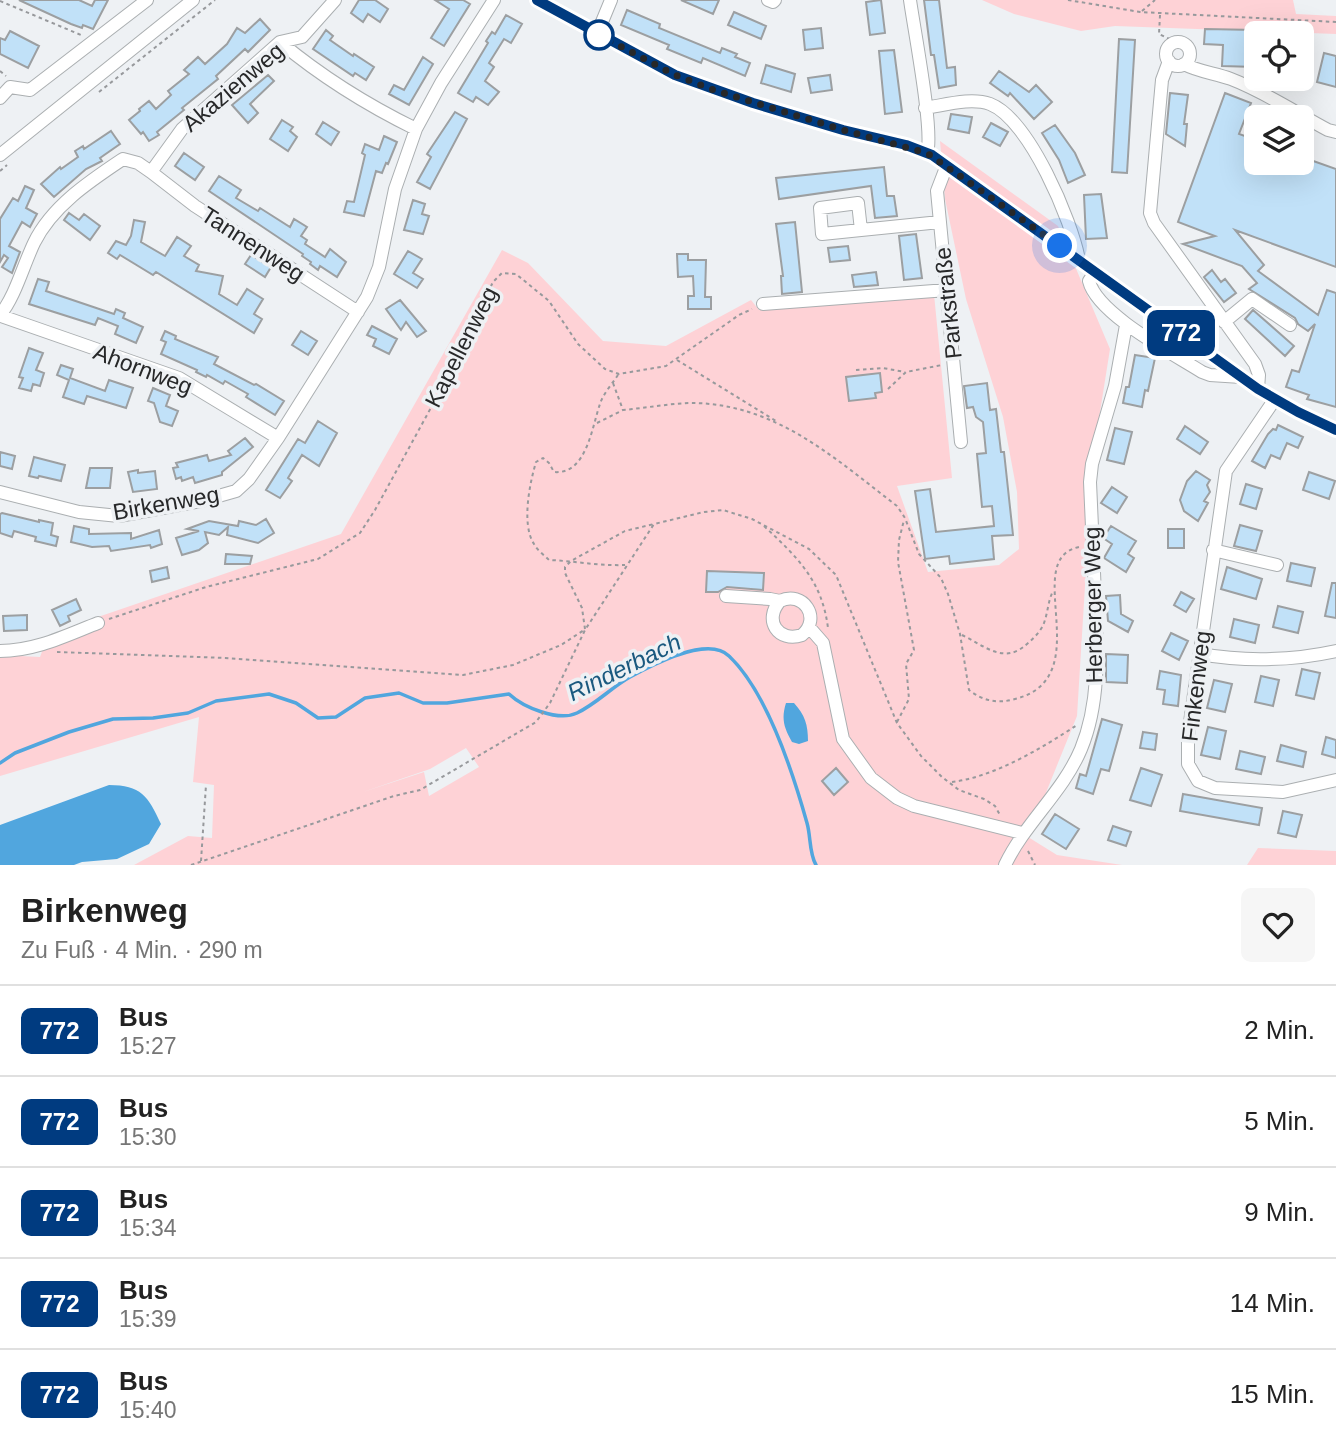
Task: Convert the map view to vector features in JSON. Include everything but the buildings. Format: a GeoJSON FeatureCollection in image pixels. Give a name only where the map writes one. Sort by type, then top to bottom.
{"type":"FeatureCollection","features":[{"type":"Feature","properties":{"kind":"street"},"geometry":{"type":"LineString","coordinates":[[0,97],[10,87],[30,90],[147,0]]}},
{"type":"Feature","properties":{"kind":"street"},"geometry":{"type":"LineString","coordinates":[[5,159],[193,0]]}},
{"type":"Feature","properties":{"kind":"street","name":"Akazienweg"},"geometry":{"type":"LineString","coordinates":[[151,172],[182,128],[281,42],[302,37],[335,0]]}},
{"type":"Feature","properties":{"kind":"street","name":"Birkenweg"},"geometry":{"type":"LineString","coordinates":[[0,492],[79,512],[119,516],[236,491],[249,479],[278,439],[367,298],[379,267],[395,189],[416,129],[441,83],[494,0]]}},
{"type":"Feature","properties":{"kind":"street"},"geometry":{"type":"LineString","coordinates":[[537,0],[675,75],[714,90],[843,130],[927,153],[1258,389],[1336,430]]}},
{"type":"Feature","properties":{"kind":"street"},"geometry":{"type":"LineString","coordinates":[[597,34],[611,0]]}},
{"type":"Feature","properties":{"kind":"street"},"geometry":{"type":"LineString","coordinates":[[768,0],[775,0]]}},
{"type":"Feature","properties":{"kind":"street"},"geometry":{"type":"LineString","coordinates":[[910,0],[925,108],[929,147],[927,153]]}},
{"type":"Feature","properties":{"kind":"street"},"geometry":{"type":"LineString","coordinates":[[281,42],[307,64],[343,88],[382,113],[416,129]]}},
{"type":"Feature","properties":{"kind":"street"},"geometry":{"type":"LineString","coordinates":[[1184,64],[1189,59],[1190,52],[1183,43],[1176,42],[1167,48],[1166,55],[1169,61],[1176,65],[1184,64],[1228,78],[1336,132]]}},
{"type":"Feature","properties":{"kind":"street"},"geometry":{"type":"LineString","coordinates":[[1169,61],[1162,80],[1150,213],[1154,223],[1255,364],[1259,375],[1258,389]]}},
{"type":"Feature","properties":{"kind":"street"},"geometry":{"type":"LineString","coordinates":[[925,108],[975,101],[991,104],[1008,116],[1034,150],[1071,226],[1079,260]]}},
{"type":"Feature","properties":{"kind":"street"},"geometry":{"type":"LineString","coordinates":[[1,316],[35,240],[51,217],[71,197],[123,159],[138,163],[151,172]]}},
{"type":"Feature","properties":{"kind":"street","name":"Parkstraße"},"geometry":{"type":"LineString","coordinates":[[947,165],[937,191],[961,442]]}},
{"type":"Feature","properties":{"kind":"street","name":"Tannenweg"},"geometry":{"type":"LineString","coordinates":[[151,172],[195,206],[358,312]]}},
{"type":"Feature","properties":{"kind":"street"},"geometry":{"type":"LineString","coordinates":[[860,230],[940,222]]}},
{"type":"Feature","properties":{"kind":"street"},"geometry":{"type":"LineString","coordinates":[[1095,272],[1088,281],[1091,291],[1126,325],[1202,372],[1241,377]]}},
{"type":"Feature","properties":{"kind":"street"},"geometry":{"type":"LineString","coordinates":[[763,304],[947,290]]}},
{"type":"Feature","properties":{"kind":"street"},"geometry":{"type":"LineString","coordinates":[[1224,322],[1252,299],[1290,325]]}},
{"type":"Feature","properties":{"kind":"street","name":"Ahornweg"},"geometry":{"type":"LineString","coordinates":[[1,316],[179,377],[278,439]]}},
{"type":"Feature","properties":{"kind":"street","name":"Herberger Weg"},"geometry":{"type":"LineString","coordinates":[[1005,865],[1023,833],[1067,775],[1081,749],[1092,716],[1096,676],[1090,482],[1092,464],[1115,386],[1126,325]]}},
{"type":"Feature","properties":{"kind":"street","name":"Finkenweg"},"geometry":{"type":"LineString","coordinates":[[1275,399],[1226,471],[1188,736],[1188,764],[1198,782],[1215,788],[1283,792],[1336,780]]}},
{"type":"Feature","properties":{"kind":"street"},"geometry":{"type":"LineString","coordinates":[[1213,550],[1277,565]]}},
{"type":"Feature","properties":{"kind":"street"},"geometry":{"type":"LineString","coordinates":[[726,596],[780,601],[800,599],[811,613],[809,627],[798,637],[786,637],[777,632],[771,617],[774,607],[780,601]]}},
{"type":"Feature","properties":{"kind":"street"},"geometry":{"type":"LineString","coordinates":[[0,652],[42,646],[98,623]]}},
{"type":"Feature","properties":{"kind":"street"},"geometry":{"type":"LineString","coordinates":[[809,627],[823,643],[843,739],[871,778],[914,806],[1023,833]]}},
{"type":"Feature","properties":{"kind":"street"},"geometry":{"type":"LineString","coordinates":[[1200,654],[1269,661],[1336,650]]}},
{"type":"Feature","properties":{"kind":"path"},"geometry":{"type":"LineString","coordinates":[[97,94],[215,0]]}},
{"type":"Feature","properties":{"kind":"path"},"geometry":{"type":"LineString","coordinates":[[1068,0],[1140,12],[1336,22]]}},
{"type":"Feature","properties":{"kind":"path"},"geometry":{"type":"LineString","coordinates":[[1140,12],[1155,0]]}},
{"type":"Feature","properties":{"kind":"path"},"geometry":{"type":"LineString","coordinates":[[0,1],[95,41]]}},
{"type":"Feature","properties":{"kind":"path"},"geometry":{"type":"LineString","coordinates":[[1160,13],[1159,34],[1176,42]]}},
{"type":"Feature","properties":{"kind":"path"},"geometry":{"type":"LineString","coordinates":[[0,171],[5,159]]}},
{"type":"Feature","properties":{"kind":"path","name":"Kapellenweg"},"geometry":{"type":"LineString","coordinates":[[98,623],[206,587],[318,559],[360,533],[433,404],[493,282],[502,272],[516,274],[549,301],[578,344],[605,369],[619,374]]}},
{"type":"Feature","properties":{"kind":"path"},"geometry":{"type":"LineString","coordinates":[[626,565],[595,566],[549,560],[532,542],[528,487],[536,462],[543,458],[554,472],[561,473],[581,459],[596,424],[600,401],[619,374],[666,366],[739,315],[763,304]]}},
{"type":"Feature","properties":{"kind":"path"},"geometry":{"type":"LineString","coordinates":[[677,360],[811,442],[897,506],[905,518],[919,554],[941,578],[960,634],[969,690],[978,697],[994,702],[1027,696],[1043,686],[1053,671],[1058,645],[1054,590]]}},
{"type":"Feature","properties":{"kind":"path"},"geometry":{"type":"LineString","coordinates":[[856,370],[883,368],[906,372],[954,364]]}},
{"type":"Feature","properties":{"kind":"path"},"geometry":{"type":"LineString","coordinates":[[888,389],[906,372]]}},
{"type":"Feature","properties":{"kind":"path"},"geometry":{"type":"LineString","coordinates":[[613,383],[623,410]]}},
{"type":"Feature","properties":{"kind":"path"},"geometry":{"type":"LineString","coordinates":[[596,424],[623,410],[689,403],[735,407],[780,423]]}},
{"type":"Feature","properties":{"kind":"path"},"geometry":{"type":"LineString","coordinates":[[585,630],[582,608],[565,573],[565,567],[571,561],[625,531],[704,512],[723,510],[737,513],[764,525],[809,549],[836,575],[897,723],[921,756],[942,777],[959,790],[995,806],[1000,815]]}},
{"type":"Feature","properties":{"kind":"path"},"geometry":{"type":"LineString","coordinates":[[897,723],[909,699],[906,664],[914,650],[898,562],[899,540],[905,518]]}},
{"type":"Feature","properties":{"kind":"path"},"geometry":{"type":"LineString","coordinates":[[191,865],[394,796],[420,790],[536,722],[550,703],[585,630],[654,524]]}},
{"type":"Feature","properties":{"kind":"path"},"geometry":{"type":"LineString","coordinates":[[960,634],[979,646],[1000,654],[1021,650],[1041,629],[1062,555],[1068,550],[1093,545]]}},
{"type":"Feature","properties":{"kind":"path"},"geometry":{"type":"LineString","coordinates":[[48,652],[225,658],[463,675],[513,665],[561,645],[585,630]]}},
{"type":"Feature","properties":{"kind":"path"},"geometry":{"type":"LineString","coordinates":[[951,782],[967,780],[1012,761],[1049,743],[1092,716]]}},
{"type":"Feature","properties":{"kind":"path"},"geometry":{"type":"LineString","coordinates":[[201,862],[205,785]]}},
{"type":"Feature","properties":{"kind":"shaded area"},"geometry":{"type":"Polygon","coordinates":[[[982,0],[1293,0],[1296,14],[1336,16],[1336,34],[1314,33],[1314,21],[1244,21],[1244,31],[1115,26],[1081,31],[1014,14],[982,0]]]}},
{"type":"Feature","properties":{"kind":"shaded area"},"geometry":{"type":"Polygon","coordinates":[[[940,141],[1058,226],[1110,349],[1093,456],[1077,716],[1028,837],[1057,855],[1122,865],[134,865],[188,836],[212,838],[214,785],[193,782],[199,717],[0,776],[0,655],[40,657],[47,638],[95,618],[341,534],[502,250],[528,263],[603,341],[666,346],[751,300],[759,310],[934,294],[952,478],[897,486],[928,572],[999,565],[1019,549],[1017,492],[1003,417],[966,299],[945,199],[940,141]],[[466,748],[430,769],[363,792],[424,772],[429,796],[479,767],[466,748]]]}},
{"type":"Feature","properties":{"kind":"shaded area"},"geometry":{"type":"Polygon","coordinates":[[[1258,848],[1336,851],[1336,865],[1247,865],[1258,848]]]}},
{"type":"Feature","properties":{"kind":"water"},"geometry":{"type":"Polygon","coordinates":[[[786,703],[794,703],[801,712],[808,741],[799,744],[792,742],[784,723],[786,703]]]}},
{"type":"Feature","properties":{"kind":"water"},"geometry":{"type":"Polygon","coordinates":[[[109,785],[136,790],[152,806],[161,824],[149,844],[117,859],[74,865],[0,865],[0,825],[109,785]]]}},
{"type":"Feature","properties":{"kind":"waterway","name":"Rinderbach"},"geometry":{"type":"LineString","coordinates":[[0,763],[15,753],[69,732],[113,719],[153,718],[188,713],[216,701],[269,694],[296,703],[318,718],[336,717],[365,698],[399,693],[423,703],[447,703],[509,694],[541,712],[569,715],[584,709],[623,681],[652,666],[694,650],[720,650],[743,671],[767,711],[794,781],[816,865]]}},
{"type":"Feature","properties":{"kind":"bus line","name":"772"},"geometry":{"type":"LineString","coordinates":[[537,0],[675,75],[753,103],[843,130],[906,145],[932,155],[1258,389],[1336,430]]}},
{"type":"Feature","properties":{"kind":"route"},"geometry":{"type":"LineString","coordinates":[[599,35],[675,75],[714,90],[843,130],[906,145],[932,155],[1060,246]]}}]}
